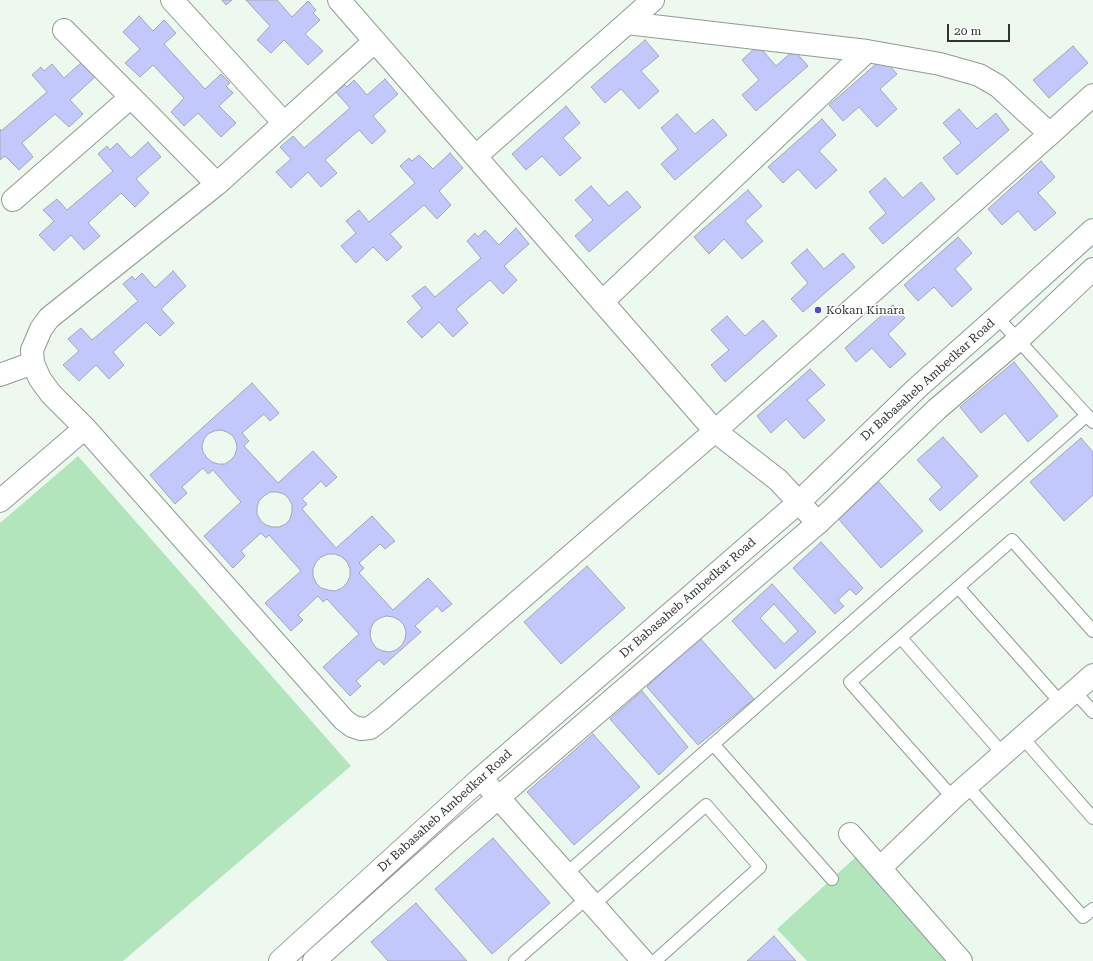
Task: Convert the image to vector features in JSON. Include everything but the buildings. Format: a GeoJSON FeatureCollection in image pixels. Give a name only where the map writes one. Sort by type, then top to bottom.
{"type":"FeatureCollection","features":[{"type":"Feature","properties":{"kind":"street"},"geometry":{"type":"LineString","coordinates":[[172,0],[284,124]]}},
{"type":"Feature","properties":{"kind":"street"},"geometry":{"type":"LineString","coordinates":[[339,0],[715,430],[778,480],[818,523]]}},
{"type":"Feature","properties":{"kind":"street"},"geometry":{"type":"LineString","coordinates":[[476,156],[653,0]]}},
{"type":"Feature","properties":{"kind":"street"},"geometry":{"type":"LineString","coordinates":[[627,23],[867,52],[940,64],[978,76],[998,86],[1050,134]]}},
{"type":"Feature","properties":{"kind":"street"},"geometry":{"type":"LineString","coordinates":[[64,30],[217,184]]}},
{"type":"Feature","properties":{"kind":"street"},"geometry":{"type":"LineString","coordinates":[[375,41],[217,184],[49,318],[41,329],[32,350],[33,363],[40,379],[51,394],[85,428],[344,720],[352,726],[361,729],[370,728],[383,718],[715,430],[1093,95]]}},
{"type":"Feature","properties":{"kind":"street"},"geometry":{"type":"LineString","coordinates":[[602,302],[867,52]]}},
{"type":"Feature","properties":{"kind":"street"},"geometry":{"type":"LineString","coordinates":[[13,200],[131,97]]}},
{"type":"Feature","properties":{"kind":"street","name":"Dr Babasaheb Ambedkar Road"},"geometry":{"type":"LineString","coordinates":[[280,961],[481,778],[799,502],[917,388],[1093,230]]}},
{"type":"Feature","properties":{"kind":"street","name":"Dr Babasaheb Ambedkar Road"},"geometry":{"type":"LineString","coordinates":[[314,961],[499,798],[818,523],[937,409],[1018,340],[1093,269]]}},
{"type":"Feature","properties":{"kind":"street"},"geometry":{"type":"LineString","coordinates":[[0,375],[33,363]]}},
{"type":"Feature","properties":{"kind":"street"},"geometry":{"type":"LineString","coordinates":[[917,388],[937,409]]}},
{"type":"Feature","properties":{"kind":"street"},"geometry":{"type":"LineString","coordinates":[[0,501],[85,428]]}},
{"type":"Feature","properties":{"kind":"street"},"geometry":{"type":"LineString","coordinates":[[880,868],[960,792],[1093,675]]}},
{"type":"Feature","properties":{"kind":"street"},"geometry":{"type":"LineString","coordinates":[[481,778],[642,961]]}},
{"type":"Feature","properties":{"kind":"street"},"geometry":{"type":"LineString","coordinates":[[850,834],[961,961]]}},
{"type":"Feature","properties":{"kind":"street"},"geometry":{"type":"LineString","coordinates":[[339,906],[356,924]]}},
{"type":"Feature","properties":{"kind":"lane"},"geometry":{"type":"LineString","coordinates":[[566,874],[713,744],[1090,418],[997,317]]}},
{"type":"Feature","properties":{"kind":"lane"},"geometry":{"type":"LineString","coordinates":[[1093,631],[1012,540],[850,682],[1083,917],[1093,909]]}},
{"type":"Feature","properties":{"kind":"lane"},"geometry":{"type":"LineString","coordinates":[[958,587],[1068,697],[1093,712]]}},
{"type":"Feature","properties":{"kind":"lane"},"geometry":{"type":"LineString","coordinates":[[900,638],[1003,754]]}},
{"type":"Feature","properties":{"kind":"lane"},"geometry":{"type":"LineString","coordinates":[[1022,737],[1093,818]]}},
{"type":"Feature","properties":{"kind":"lane"},"geometry":{"type":"LineString","coordinates":[[713,744],[832,879]]}},
{"type":"Feature","properties":{"kind":"lane"},"geometry":{"type":"LineString","coordinates":[[515,961],[706,805],[760,867],[655,961]]}},
{"type":"Feature","properties":{"kind":"green space"},"geometry":{"type":"Polygon","coordinates":[[[78,456],[351,766],[123,961],[0,961],[0,523],[78,456]]]}},
{"type":"Feature","properties":{"kind":"green space"},"geometry":{"type":"Polygon","coordinates":[[[858,855],[955,961],[807,961],[777,929],[858,855]]]}},
{"type":"Feature","properties":{"kind":"place","name":"Kokan Kinara"},"geometry":{"type":"Point","coordinates":[818,310]}}]}
